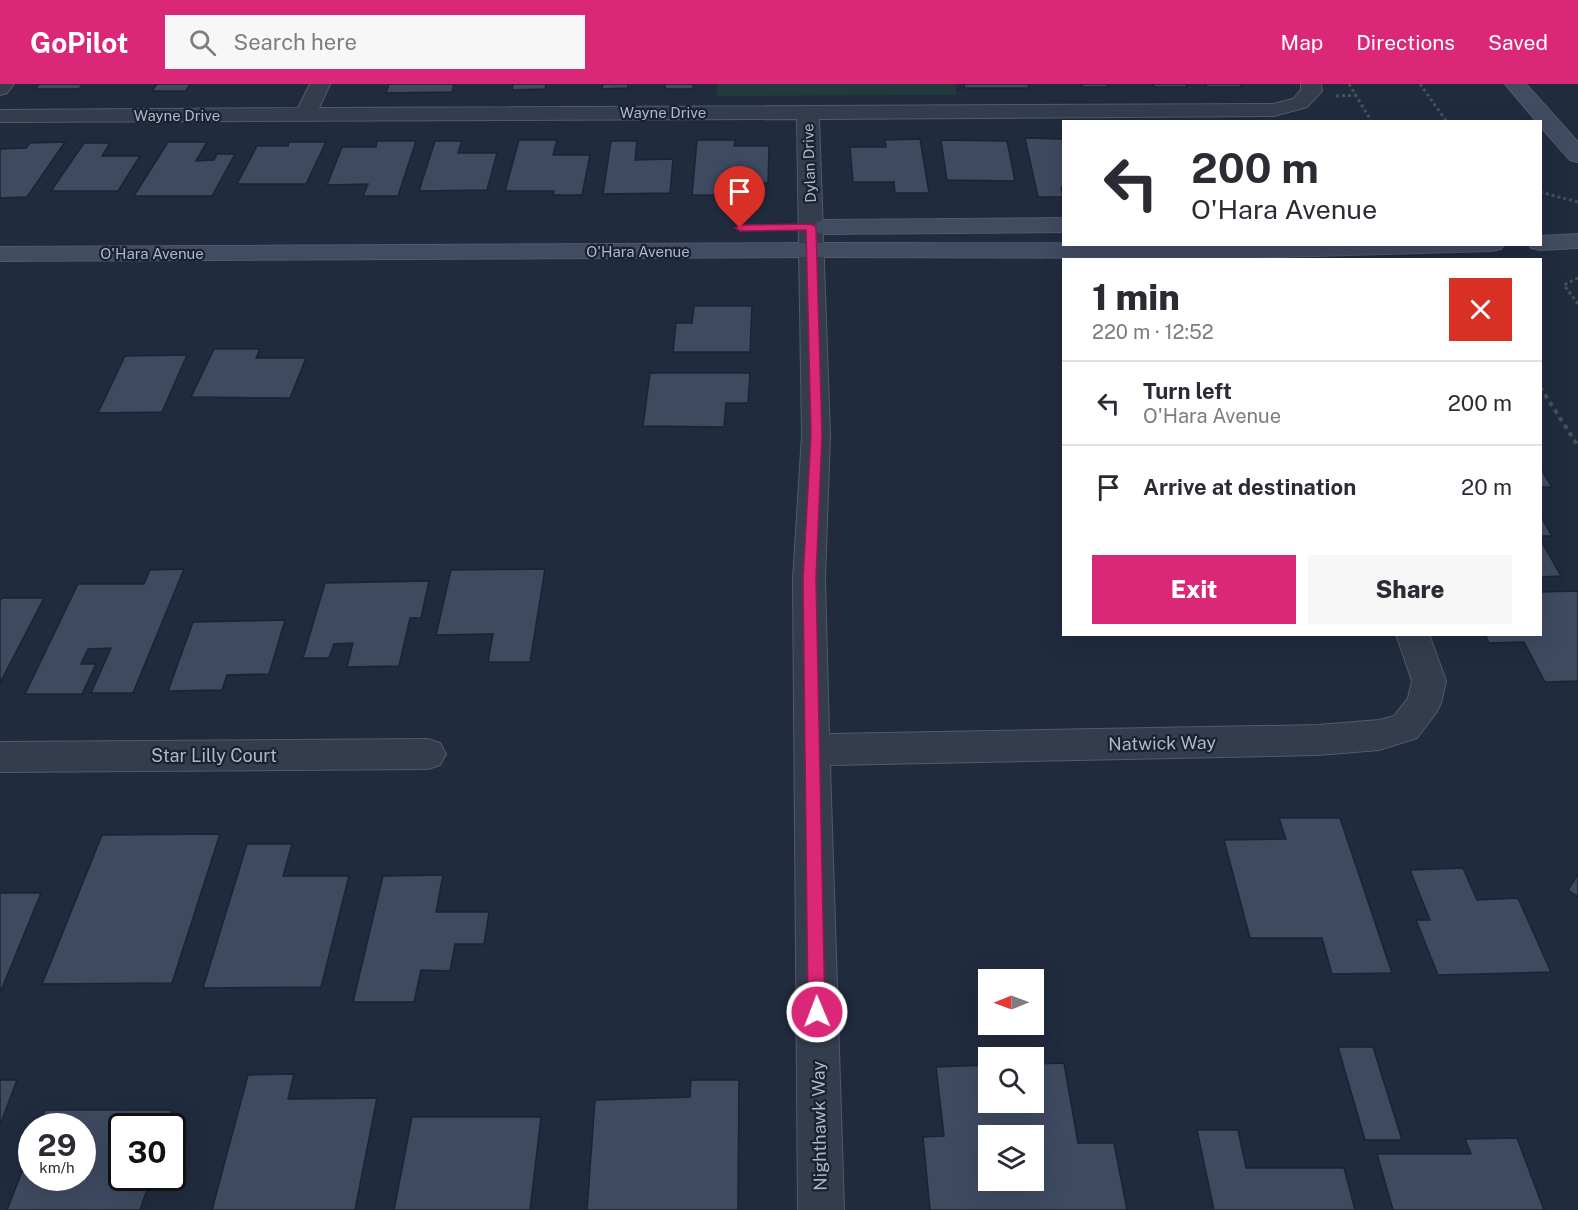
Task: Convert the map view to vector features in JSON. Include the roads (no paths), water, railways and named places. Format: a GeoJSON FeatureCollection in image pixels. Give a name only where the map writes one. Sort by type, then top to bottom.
{"type":"FeatureCollection","features":[{"type":"Feature","properties":{"kind":"street"},"geometry":{"type":"LineString","coordinates":[[0,89],[4,84]]}},
{"type":"Feature","properties":{"kind":"street"},"geometry":{"type":"LineString","coordinates":[[306,114],[320,84]]}},
{"type":"Feature","properties":{"kind":"street","name":"Wayne Drive"},"geometry":{"type":"LineString","coordinates":[[0,116],[1274,110],[1300,103],[1312,91],[1311,84]]}},
{"type":"Feature","properties":{"kind":"street"},"geometry":{"type":"LineString","coordinates":[[1515,84],[1578,155]]}},
{"type":"Feature","properties":{"kind":"street","name":"Dylan Drive"},"geometry":{"type":"LineString","coordinates":[[808,112],[812,239]]}},
{"type":"Feature","properties":{"kind":"street","name":"O'Hara Avenue"},"geometry":{"type":"LineString","coordinates":[[0,254],[812,239],[1062,225]]}},
{"type":"Feature","properties":{"kind":"street","name":"O'Hara Avenue"},"geometry":{"type":"LineString","coordinates":[[214,231],[680,228]]}},
{"type":"Feature","properties":{"kind":"street","name":"O'Hara Avenue"},"geometry":{"type":"LineString","coordinates":[[787,228],[812,239],[1062,246]]}},
{"type":"Feature","properties":{"kind":"street","name":"Nighthawk Way"},"geometry":{"type":"LineString","coordinates":[[812,239],[816,435],[809,579],[821,1210]]}},
{"type":"Feature","properties":{"kind":"street"},"geometry":{"type":"LineString","coordinates":[[1542,243],[1578,241]]}},
{"type":"Feature","properties":{"kind":"street","name":"O'Hara Avenue"},"geometry":{"type":"LineString","coordinates":[[1065,246],[1246,251],[1422,246]]}},
{"type":"Feature","properties":{"kind":"street","name":"Natwick Way"},"geometry":{"type":"LineString","coordinates":[[814,750],[1318,740],[1379,735],[1405,728],[1424,703],[1429,681],[1414,636]]}},
{"type":"Feature","properties":{"kind":"street","name":"Star Lilly Court"},"geometry":{"type":"LineString","coordinates":[[0,757],[428,754]]}}]}
